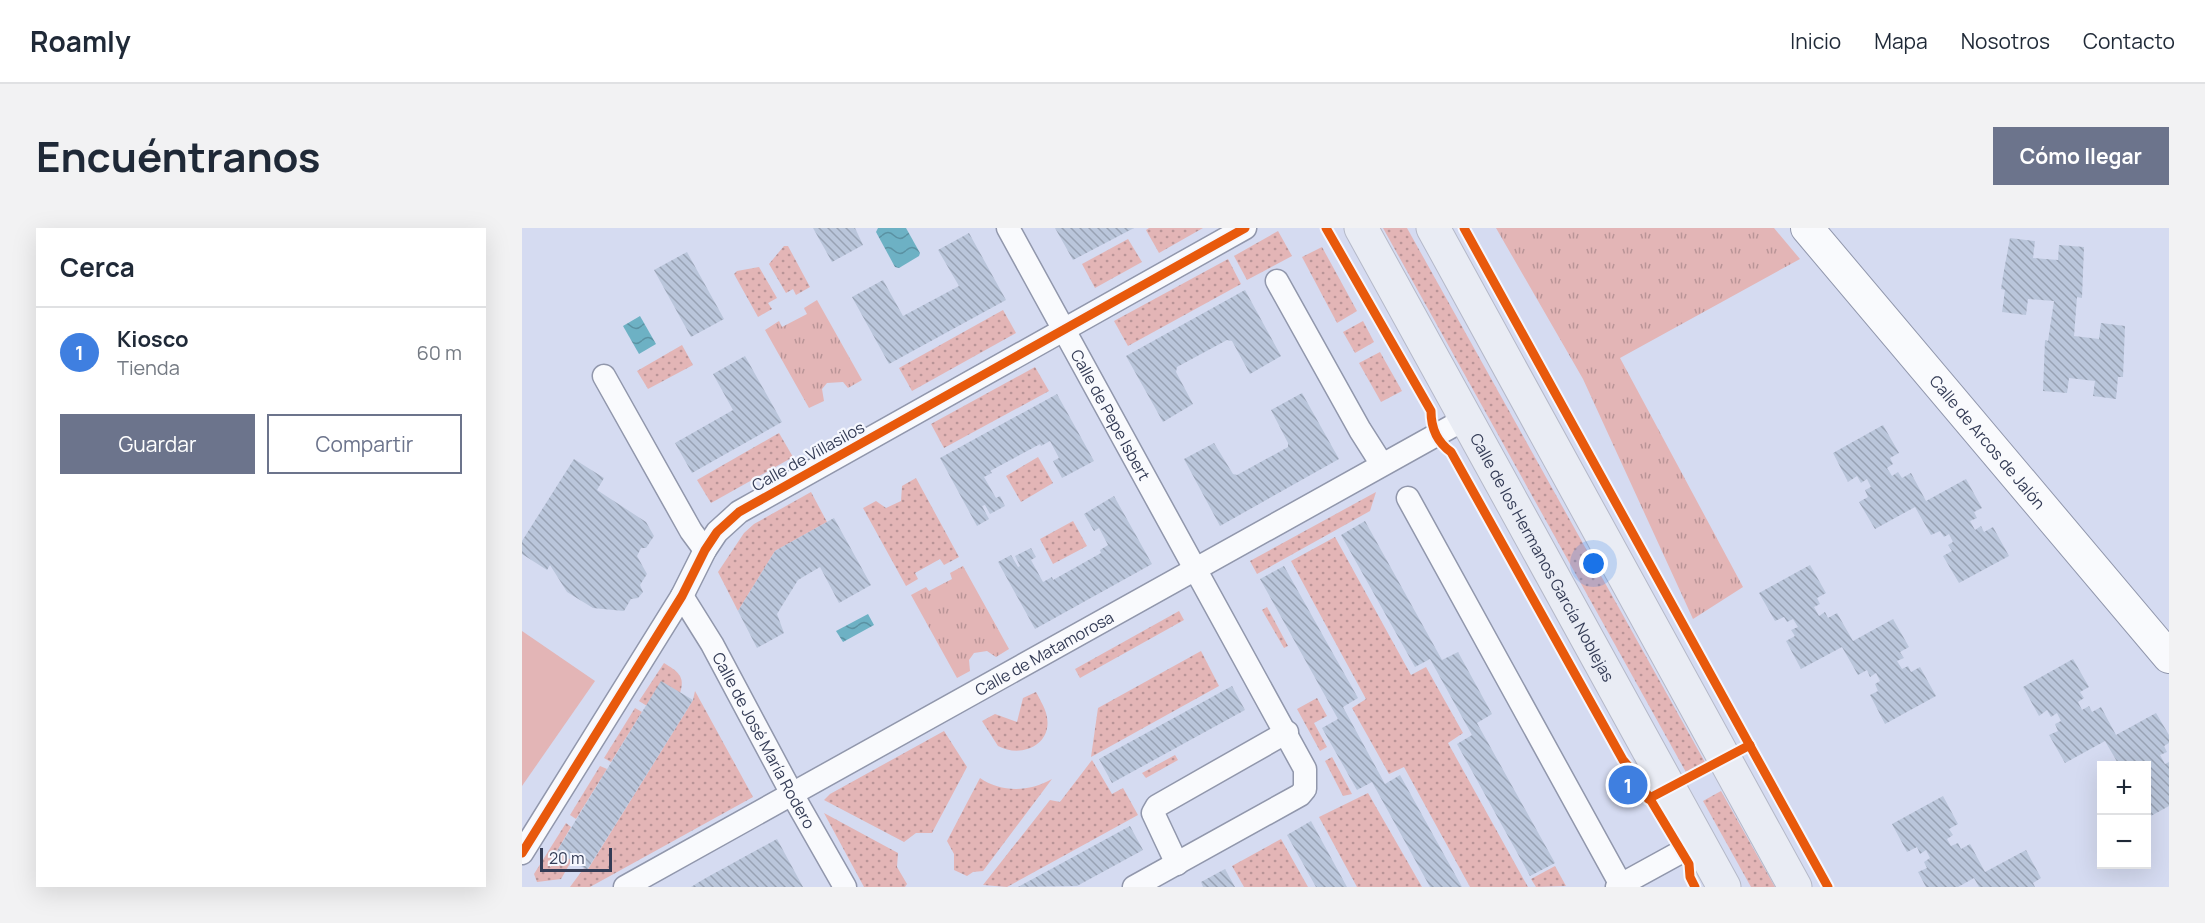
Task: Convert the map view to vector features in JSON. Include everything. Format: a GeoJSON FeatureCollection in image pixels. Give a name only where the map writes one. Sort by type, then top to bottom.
{"type":"FeatureCollection","features":[{"type":"Feature","properties":{"kind":"main road","name":"Calle de los Hermanos García Noblejas"},"geometry":{"type":"LineString","coordinates":[[1361,228],[1724,887]]}},
{"type":"Feature","properties":{"kind":"main road"},"geometry":{"type":"LineString","coordinates":[[1433,228],[1795,887]]}},
{"type":"Feature","properties":{"kind":"street","name":"Calle de Pepe Isbert"},"geometry":{"type":"LineString","coordinates":[[1008,228],[1287,732],[1305,769],[1305,789],[1300,795],[1134,887]]}},
{"type":"Feature","properties":{"kind":"street","name":"Calle de Villasilos"},"geometry":{"type":"LineString","coordinates":[[522,853],[682,596],[705,550],[717,532],[739,512],[1245,228]]}},
{"type":"Feature","properties":{"kind":"street","name":"Calle de Arcos de Jalón"},"geometry":{"type":"LineString","coordinates":[[1807,228],[2169,657]]}},
{"type":"Feature","properties":{"kind":"street"},"geometry":{"type":"LineString","coordinates":[[1278,281],[1360,430],[1382,463]]}},
{"type":"Feature","properties":{"kind":"street"},"geometry":{"type":"LineString","coordinates":[[604,376],[691,531],[705,550]]}},
{"type":"Feature","properties":{"kind":"street","name":"Calle de Matamorosa"},"geometry":{"type":"LineString","coordinates":[[625,887],[1196,570],[1382,463],[1465,419]]}},
{"type":"Feature","properties":{"kind":"street"},"geometry":{"type":"LineString","coordinates":[[1408,498],[1619,886],[1699,842]]}},
{"type":"Feature","properties":{"kind":"street","name":"Calle de José María Rodero"},"geometry":{"type":"LineString","coordinates":[[682,596],[718,655],[792,794],[845,887]]}},
{"type":"Feature","properties":{"kind":"street"},"geometry":{"type":"LineString","coordinates":[[1177,864],[1156,824],[1154,813],[1157,806],[1287,732]]}},
{"type":"Feature","properties":{"kind":"green space"},"geometry":{"type":"Polygon","coordinates":[[[1149,228],[1203,228],[1159,253],[1146,230],[1149,228]]]}},
{"type":"Feature","properties":{"kind":"green space"},"geometry":{"type":"Polygon","coordinates":[[[1383,228],[1407,228],[1706,764],[1687,774],[1383,228]]]}},
{"type":"Feature","properties":{"kind":"green space"},"geometry":{"type":"Polygon","coordinates":[[[1496,228],[1774,228],[1800,259],[1620,358],[1743,587],[1693,619],[1583,379],[1496,228]]]}},
{"type":"Feature","properties":{"kind":"green space"},"geometry":{"type":"Polygon","coordinates":[[[1278,231],[1292,256],[1247,280],[1234,256],[1278,231]]]}},
{"type":"Feature","properties":{"kind":"green space"},"geometry":{"type":"Polygon","coordinates":[[[1128,239],[1142,262],[1095,288],[1082,264],[1128,239]]]}},
{"type":"Feature","properties":{"kind":"green space"},"geometry":{"type":"Polygon","coordinates":[[[784,246],[788,246],[810,287],[796,295],[793,289],[786,293],[769,264],[784,246]]]}},
{"type":"Feature","properties":{"kind":"green space"},"geometry":{"type":"Polygon","coordinates":[[[1322,247],[1357,311],[1337,323],[1302,257],[1322,247]]]}},
{"type":"Feature","properties":{"kind":"green space"},"geometry":{"type":"Polygon","coordinates":[[[1228,259],[1241,284],[1128,346],[1114,321],[1228,259]]]}},
{"type":"Feature","properties":{"kind":"green space"},"geometry":{"type":"Polygon","coordinates":[[[759,267],[777,298],[768,303],[772,309],[758,317],[734,274],[737,271],[759,267]]]}},
{"type":"Feature","properties":{"kind":"green space"},"geometry":{"type":"Polygon","coordinates":[[[817,300],[862,380],[848,388],[843,382],[827,383],[822,389],[824,401],[809,408],[765,330],[779,321],[782,327],[807,314],[804,308],[817,300]]]}},
{"type":"Feature","properties":{"kind":"green space"},"geometry":{"type":"Polygon","coordinates":[[[1003,310],[1016,333],[912,391],[899,368],[1003,310]]]}},
{"type":"Feature","properties":{"kind":"green space"},"geometry":{"type":"Polygon","coordinates":[[[1363,321],[1374,342],[1355,353],[1343,332],[1363,321]]]}},
{"type":"Feature","properties":{"kind":"green space"},"geometry":{"type":"Polygon","coordinates":[[[682,345],[693,365],[648,389],[637,371],[682,345]]]}},
{"type":"Feature","properties":{"kind":"green space"},"geometry":{"type":"Polygon","coordinates":[[[1380,352],[1402,391],[1381,402],[1359,363],[1380,352]]]}},
{"type":"Feature","properties":{"kind":"green space"},"geometry":{"type":"Polygon","coordinates":[[[1035,367],[1049,391],[944,448],[931,424],[1035,367]]]}},
{"type":"Feature","properties":{"kind":"green space"},"geometry":{"type":"Polygon","coordinates":[[[779,433],[793,457],[711,503],[697,480],[779,433]]]}},
{"type":"Feature","properties":{"kind":"green space"},"geometry":{"type":"Polygon","coordinates":[[[1038,457],[1053,483],[1021,502],[1006,476],[1038,457]]]}},
{"type":"Feature","properties":{"kind":"green space"},"geometry":{"type":"Polygon","coordinates":[[[916,478],[959,557],[944,565],[940,559],[915,573],[918,579],[906,586],[863,508],[876,501],[886,508],[901,501],[902,486],[916,478]]]}},
{"type":"Feature","properties":{"kind":"green space"},"geometry":{"type":"Polygon","coordinates":[[[811,492],[827,522],[775,551],[738,611],[718,572],[744,533],[754,524],[811,492]]]}},
{"type":"Feature","properties":{"kind":"green space"},"geometry":{"type":"Polygon","coordinates":[[[1376,492],[1370,511],[1257,574],[1250,561],[1376,492]]]}},
{"type":"Feature","properties":{"kind":"green space"},"geometry":{"type":"Polygon","coordinates":[[[1073,521],[1087,546],[1053,564],[1040,539],[1073,521]]]}},
{"type":"Feature","properties":{"kind":"green space"},"geometry":{"type":"Polygon","coordinates":[[[1335,537],[1411,675],[1426,667],[1463,733],[1448,743],[1528,887],[1470,887],[1404,767],[1389,774],[1352,708],[1366,699],[1291,561],[1335,537]]]}},
{"type":"Feature","properties":{"kind":"green space"},"geometry":{"type":"Polygon","coordinates":[[[963,566],[1009,649],[996,657],[987,651],[974,653],[969,660],[970,671],[957,678],[911,595],[926,587],[929,591],[952,579],[950,573],[963,566]]]}},
{"type":"Feature","properties":{"kind":"green space"},"geometry":{"type":"Polygon","coordinates":[[[1267,607],[1288,646],[1284,648],[1262,610],[1267,607]]]}},
{"type":"Feature","properties":{"kind":"green space"},"geometry":{"type":"Polygon","coordinates":[[[1179,611],[1184,620],[1080,678],[1075,669],[1179,611]]]}},
{"type":"Feature","properties":{"kind":"green space"},"geometry":{"type":"Polygon","coordinates":[[[522,631],[595,681],[522,786],[522,631]]]}},
{"type":"Feature","properties":{"kind":"green space"},"geometry":{"type":"Polygon","coordinates":[[[1201,651],[1219,686],[1091,757],[1098,708],[1201,651]]]}},
{"type":"Feature","properties":{"kind":"green space"},"geometry":{"type":"Polygon","coordinates":[[[664,663],[681,678],[680,693],[647,706],[639,701],[664,663]]]}},
{"type":"Feature","properties":{"kind":"green space"},"geometry":{"type":"Polygon","coordinates":[[[695,691],[753,797],[590,887],[570,887],[584,868],[588,869],[693,700],[695,691]]]}},
{"type":"Feature","properties":{"kind":"green space"},"geometry":{"type":"Polygon","coordinates":[[[1036,692],[1045,710],[1048,724],[1046,733],[1034,746],[1026,749],[1007,750],[998,746],[982,721],[995,714],[1017,722],[1023,698],[1036,692]]]}},
{"type":"Feature","properties":{"kind":"green space"},"geometry":{"type":"Polygon","coordinates":[[[1317,698],[1327,716],[1314,723],[1327,747],[1320,751],[1297,709],[1317,698]]]}},
{"type":"Feature","properties":{"kind":"green space"},"geometry":{"type":"Polygon","coordinates":[[[635,708],[642,712],[611,762],[604,758],[635,708]]]}},
{"type":"Feature","properties":{"kind":"green space"},"geometry":{"type":"Polygon","coordinates":[[[944,731],[967,767],[932,833],[916,833],[904,842],[824,800],[830,794],[944,731]]]}},
{"type":"Feature","properties":{"kind":"green space"},"geometry":{"type":"Polygon","coordinates":[[[1175,755],[1178,760],[1146,778],[1142,773],[1175,755]]]}},
{"type":"Feature","properties":{"kind":"green space"},"geometry":{"type":"Polygon","coordinates":[[[1332,757],[1352,794],[1343,796],[1325,761],[1332,757]]]}},
{"type":"Feature","properties":{"kind":"green space"},"geometry":{"type":"Polygon","coordinates":[[[1092,760],[1112,794],[1123,788],[1138,815],[1007,887],[983,885],[1050,800],[1060,802],[1092,760]]]}},
{"type":"Feature","properties":{"kind":"green space"},"geometry":{"type":"Polygon","coordinates":[[[600,766],[607,769],[576,819],[570,815],[600,766]]]}},
{"type":"Feature","properties":{"kind":"green space"},"geometry":{"type":"Polygon","coordinates":[[[980,778],[997,786],[1016,789],[1034,786],[1052,779],[983,871],[973,872],[967,876],[954,870],[954,854],[947,841],[980,778]]]}},
{"type":"Feature","properties":{"kind":"green space"},"geometry":{"type":"Polygon","coordinates":[[[1721,791],[1775,887],[1751,887],[1703,801],[1721,791]]]}},
{"type":"Feature","properties":{"kind":"green space"},"geometry":{"type":"Polygon","coordinates":[[[1368,793],[1422,887],[1357,887],[1319,817],[1368,793]]]}},
{"type":"Feature","properties":{"kind":"green space"},"geometry":{"type":"Polygon","coordinates":[[[824,813],[898,853],[897,867],[907,884],[905,887],[864,887],[824,813]]]}},
{"type":"Feature","properties":{"kind":"green space"},"geometry":{"type":"Polygon","coordinates":[[[566,823],[571,827],[557,851],[572,860],[561,879],[537,882],[534,874],[566,823]]]}},
{"type":"Feature","properties":{"kind":"green space"},"geometry":{"type":"Polygon","coordinates":[[[1281,839],[1308,887],[1244,887],[1232,866],[1281,839]]]}},
{"type":"Feature","properties":{"kind":"green space"},"geometry":{"type":"Polygon","coordinates":[[[1555,866],[1566,886],[1536,887],[1531,879],[1555,866]]]}},
{"type":"Feature","properties":{"kind":"water"},"geometry":{"type":"Polygon","coordinates":[[[878,228],[906,228],[920,253],[919,256],[899,268],[895,267],[876,232],[878,228]]]}},
{"type":"Feature","properties":{"kind":"water"},"geometry":{"type":"Polygon","coordinates":[[[640,316],[656,344],[639,354],[623,326],[640,316]]]}},
{"type":"Feature","properties":{"kind":"water"},"geometry":{"type":"Polygon","coordinates":[[[868,614],[874,625],[843,642],[836,631],[868,614]]]}},
{"type":"Feature","properties":{"kind":"building"},"geometry":{"type":"Polygon","coordinates":[[[813,228],[855,228],[863,245],[832,262],[813,228]]]}},
{"type":"Feature","properties":{"kind":"building"},"geometry":{"type":"Polygon","coordinates":[[[1055,228],[1134,228],[1073,260],[1055,228]]]}},
{"type":"Feature","properties":{"kind":"building"},"geometry":{"type":"Polygon","coordinates":[[[969,233],[1006,300],[889,364],[852,297],[883,280],[903,316],[959,286],[938,250],[969,233]]]}},
{"type":"Feature","properties":{"kind":"building"},"geometry":{"type":"Polygon","coordinates":[[[2010,238],[2035,241],[2033,258],[2058,260],[2059,245],[2084,247],[2082,298],[2077,297],[2074,336],[2099,339],[2101,323],[2125,326],[2123,377],[2118,377],[2116,399],[2093,396],[2095,381],[2069,378],[2067,393],[2043,391],[2045,340],[2048,341],[2054,301],[2028,299],[2026,315],[2002,312],[2005,290],[2001,289],[2010,238]]]}},
{"type":"Feature","properties":{"kind":"building"},"geometry":{"type":"Polygon","coordinates":[[[687,252],[724,319],[691,337],[654,270],[687,252]]]}},
{"type":"Feature","properties":{"kind":"building"},"geometry":{"type":"Polygon","coordinates":[[[1245,290],[1281,356],[1250,374],[1232,341],[1227,340],[1177,367],[1176,372],[1193,404],[1163,422],[1126,356],[1245,290]]]}},
{"type":"Feature","properties":{"kind":"building"},"geometry":{"type":"Polygon","coordinates":[[[745,356],[782,422],[692,473],[675,443],[733,410],[713,374],[745,356]]]}},
{"type":"Feature","properties":{"kind":"building"},"geometry":{"type":"Polygon","coordinates":[[[1302,393],[1339,459],[1220,526],[1184,459],[1214,443],[1233,474],[1237,475],[1288,447],[1271,410],[1302,393]]]}},
{"type":"Feature","properties":{"kind":"building"},"geometry":{"type":"Polygon","coordinates":[[[1057,394],[1094,461],[1062,478],[1053,461],[1059,458],[1050,441],[990,471],[992,473],[984,477],[996,498],[1000,496],[1005,506],[990,514],[985,505],[982,506],[989,519],[977,526],[940,458],[1057,394]]]}},
{"type":"Feature","properties":{"kind":"building"},"geometry":{"type":"Polygon","coordinates":[[[1883,425],[1899,453],[1890,458],[1893,464],[1887,468],[1892,476],[1898,472],[1902,478],[1911,473],[1926,501],[1966,479],[1982,508],[1974,512],[1977,518],[1970,521],[1975,530],[1981,526],[1984,532],[1993,527],[2009,556],[1959,583],[1943,556],[1952,551],[1948,545],[1953,542],[1949,534],[1944,537],[1940,531],[1931,535],[1915,507],[1875,529],[1859,502],[1868,497],[1865,490],[1871,487],[1867,479],[1861,483],[1857,476],[1848,482],[1833,453],[1883,425]]]}},
{"type":"Feature","properties":{"kind":"building"},"geometry":{"type":"Polygon","coordinates":[[[574,459],[604,478],[597,490],[646,522],[654,536],[646,548],[641,548],[637,556],[647,574],[640,585],[643,592],[638,598],[631,599],[624,611],[593,608],[567,592],[550,565],[547,570],[522,554],[522,541],[574,459]]]}},
{"type":"Feature","properties":{"kind":"building"},"geometry":{"type":"Polygon","coordinates":[[[1114,496],[1152,564],[1035,629],[998,562],[1011,555],[1018,567],[1020,566],[1015,556],[1031,548],[1036,557],[1031,560],[1043,582],[1052,577],[1053,580],[1101,553],[1100,550],[1108,545],[1099,528],[1094,531],[1084,514],[1114,496]]]}},
{"type":"Feature","properties":{"kind":"building"},"geometry":{"type":"Polygon","coordinates":[[[834,518],[871,585],[839,603],[820,567],[798,580],[777,614],[784,633],[757,648],[738,611],[775,551],[834,518]]]}},
{"type":"Feature","properties":{"kind":"building"},"geometry":{"type":"Polygon","coordinates":[[[1365,521],[1442,660],[1458,652],[1492,714],[1477,723],[1555,863],[1530,876],[1457,744],[1472,735],[1430,659],[1415,667],[1341,535],[1365,521]]]}},
{"type":"Feature","properties":{"kind":"building"},"geometry":{"type":"Polygon","coordinates":[[[1810,565],[1826,593],[1817,598],[1820,604],[1814,607],[1819,616],[1825,612],[1828,618],[1837,613],[1853,641],[1893,619],[1909,647],[1900,652],[1904,658],[1897,661],[1902,669],[1908,666],[1911,672],[1920,667],[1936,696],[1885,724],[1870,695],[1878,691],[1875,684],[1880,681],[1876,673],[1870,677],[1867,670],[1858,675],[1842,647],[1801,669],[1786,641],[1795,636],[1791,630],[1798,627],[1793,619],[1787,622],[1784,617],[1775,621],[1759,593],[1810,565]]]}},
{"type":"Feature","properties":{"kind":"building"},"geometry":{"type":"Polygon","coordinates":[[[1284,566],[1358,698],[1343,707],[1385,784],[1400,775],[1462,887],[1430,887],[1372,782],[1357,790],[1322,728],[1338,719],[1260,579],[1284,566]]]}},
{"type":"Feature","properties":{"kind":"building"},"geometry":{"type":"Polygon","coordinates":[[[2073,659],[2089,687],[2080,692],[2084,698],[2078,702],[2082,710],[2089,706],[2092,712],[2101,707],[2116,735],[2156,713],[2169,735],[2169,743],[2164,746],[2167,752],[2160,755],[2165,764],[2169,762],[2169,806],[2151,816],[2151,761],[2117,761],[2105,741],[2065,763],[2049,735],[2058,731],[2055,724],[2061,721],[2057,713],[2051,717],[2047,710],[2039,716],[2023,687],[2073,659]]]}},
{"type":"Feature","properties":{"kind":"building"},"geometry":{"type":"Polygon","coordinates":[[[661,681],[693,700],[587,870],[557,851],[661,681]]]}},
{"type":"Feature","properties":{"kind":"building"},"geometry":{"type":"Polygon","coordinates":[[[1232,686],[1245,710],[1112,783],[1099,759],[1232,686]]]}},
{"type":"Feature","properties":{"kind":"building"},"geometry":{"type":"Polygon","coordinates":[[[1629,778],[1634,788],[1627,791],[1623,782],[1629,778]]]}},
{"type":"Feature","properties":{"kind":"building"},"geometry":{"type":"Polygon","coordinates":[[[1943,796],[1958,824],[1949,829],[1953,835],[1947,839],[1951,846],[1958,843],[1961,849],[1970,844],[1985,872],[2026,850],[2041,878],[2033,883],[2035,887],[1979,887],[1974,878],[1958,887],[1926,887],[1918,872],[1927,868],[1924,862],[1930,858],[1926,850],[1920,854],[1917,847],[1907,852],[1892,824],[1943,796]]]}},
{"type":"Feature","properties":{"kind":"building"},"geometry":{"type":"Polygon","coordinates":[[[1311,821],[1347,887],[1316,887],[1287,835],[1311,821]]]}},
{"type":"Feature","properties":{"kind":"building"},"geometry":{"type":"Polygon","coordinates":[[[1130,826],[1143,850],[1077,886],[1018,887],[1130,826]]]}},
{"type":"Feature","properties":{"kind":"building"},"geometry":{"type":"Polygon","coordinates":[[[777,839],[803,887],[691,887],[704,879],[777,839]]]}},
{"type":"Feature","properties":{"kind":"building"},"geometry":{"type":"Polygon","coordinates":[[[1225,869],[1235,887],[1203,887],[1201,882],[1225,869]]]}},
{"type":"Feature","properties":{"kind":"cycle path"},"geometry":{"type":"LineString","coordinates":[[522,853],[682,596],[705,550],[717,532],[739,512],[1245,228]]}},
{"type":"Feature","properties":{"kind":"cycle path"},"geometry":{"type":"LineString","coordinates":[[1326,228],[1431,411],[1432,423],[1439,439],[1451,452],[1623,760],[1635,774],[1689,864],[1690,877],[1695,887]]}},
{"type":"Feature","properties":{"kind":"cycle path"},"geometry":{"type":"LineString","coordinates":[[1464,228],[1828,887]]}},
{"type":"Feature","properties":{"kind":"cycle path"},"geometry":{"type":"LineString","coordinates":[[1648,799],[1750,745]]}},
{"type":"Feature","properties":{"kind":"place","name":"Kiosco"},"geometry":{"type":"Point","coordinates":[1628,785]}}]}
